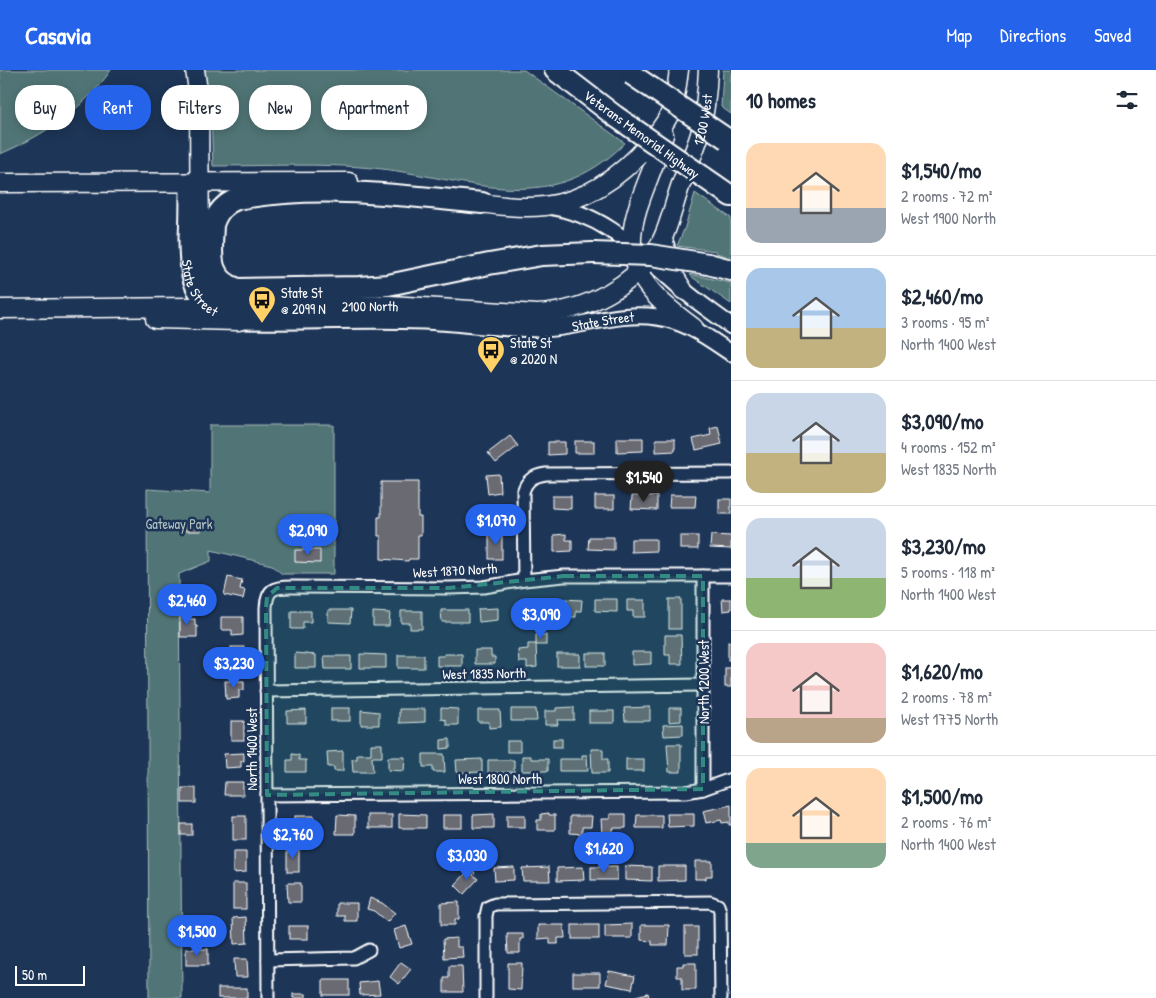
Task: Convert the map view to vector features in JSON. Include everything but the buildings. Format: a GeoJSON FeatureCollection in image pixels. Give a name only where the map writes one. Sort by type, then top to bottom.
{"type":"FeatureCollection","features":[{"type":"Feature","properties":{"kind":"highway"},"geometry":{"type":"LineString","coordinates":[[188,70],[194,182],[202,274],[208,286],[219,298],[244,312]]}},
{"type":"Feature","properties":{"kind":"highway"},"geometry":{"type":"LineString","coordinates":[[194,182],[199,98],[195,70]]}},
{"type":"Feature","properties":{"kind":"highway","name":"Veterans Memorial Highway"},"geometry":{"type":"LineString","coordinates":[[555,70],[615,116],[723,191]]}},
{"type":"Feature","properties":{"kind":"highway"},"geometry":{"type":"LineString","coordinates":[[678,70],[671,113],[634,220],[631,244],[633,257],[643,265],[655,296],[694,328]]}},
{"type":"Feature","properties":{"kind":"highway","name":"1200 West"},"geometry":{"type":"LineString","coordinates":[[665,233],[699,136],[706,104],[708,70]]}},
{"type":"Feature","properties":{"kind":"highway"},"geometry":{"type":"LineString","coordinates":[[628,72],[729,140]]}},
{"type":"Feature","properties":{"kind":"highway"},"geometry":{"type":"LineString","coordinates":[[388,285],[244,290],[232,287],[221,279],[213,265],[213,225],[215,219],[226,204],[237,199],[312,191],[377,192],[522,206],[545,206],[572,200],[611,180],[629,166],[658,133],[671,113]]}},
{"type":"Feature","properties":{"kind":"highway"},"geometry":{"type":"LineString","coordinates":[[0,183],[318,181],[362,183],[414,190],[482,203]]}},
{"type":"Feature","properties":{"kind":"highway"},"geometry":{"type":"LineString","coordinates":[[643,265],[657,248],[665,233]]}},
{"type":"Feature","properties":{"kind":"highway"},"geometry":{"type":"LineString","coordinates":[[665,233],[665,250],[669,267],[683,290]]}},
{"type":"Feature","properties":{"kind":"highway"},"geometry":{"type":"LineString","coordinates":[[0,310],[84,317],[244,312],[286,300],[340,296],[370,291],[388,285],[542,255],[593,253],[651,255],[708,264],[731,270]]}},
{"type":"Feature","properties":{"kind":"highway","name":"2100 North"},"geometry":{"type":"LineString","coordinates":[[0,310],[210,307],[244,312],[390,306],[546,313],[568,310],[598,298],[616,288],[643,265]]}},
{"type":"Feature","properties":{"kind":"main road","name":"State Street"},"geometry":{"type":"LineString","coordinates":[[194,182],[188,271],[196,292],[210,307]]}},
{"type":"Feature","properties":{"kind":"main road"},"geometry":{"type":"LineString","coordinates":[[545,206],[567,209],[589,216],[610,228],[631,244]]}},
{"type":"Feature","properties":{"kind":"main road"},"geometry":{"type":"LineString","coordinates":[[643,265],[683,290],[731,326]]}},
{"type":"Feature","properties":{"kind":"main road","name":"State Street"},"geometry":{"type":"LineString","coordinates":[[244,312],[544,329],[638,315],[669,319],[694,328],[731,353]]}},
{"type":"Feature","properties":{"kind":"street"},"geometry":{"type":"LineString","coordinates":[[524,580],[523,492],[530,478],[546,474],[731,473]]}},
{"type":"Feature","properties":{"kind":"street","name":"West 1870 North"},"geometry":{"type":"LineString","coordinates":[[272,590],[291,587],[484,587],[564,576],[731,576]]}},
{"type":"Feature","properties":{"kind":"street","name":"North 1200 West"},"geometry":{"type":"LineString","coordinates":[[703,576],[703,789]]}},
{"type":"Feature","properties":{"kind":"street","name":"North 1400 West"},"geometry":{"type":"LineString","coordinates":[[268,998],[266,608],[267,597],[272,590]]}},
{"type":"Feature","properties":{"kind":"street","name":"West 1835 North"},"geometry":{"type":"LineString","coordinates":[[266,691],[703,685]]}},
{"type":"Feature","properties":{"kind":"street","name":"West 1800 North"},"geometry":{"type":"LineString","coordinates":[[267,795],[686,792],[703,789],[731,779]]}},
{"type":"Feature","properties":{"kind":"street"},"geometry":{"type":"LineString","coordinates":[[486,998],[486,916],[488,907],[495,904],[710,902],[718,905],[720,911],[721,998]]}},
{"type":"Feature","properties":{"kind":"street"},"geometry":{"type":"LineString","coordinates":[[268,960],[354,958],[369,950]]}},
{"type":"Feature","properties":{"kind":"highlighted area"},"geometry":{"type":"Polygon","coordinates":[[[564,576],[703,576],[703,789],[267,795],[266,608],[267,597],[277,588],[449,588],[564,576]]]}},
{"type":"Feature","properties":{"kind":"green space"},"geometry":{"type":"Polygon","coordinates":[[[0,70],[111,70],[99,85],[85,85],[85,100],[75,109],[75,85],[15,85],[15,130],[47,130],[0,154],[0,70]]]}},
{"type":"Feature","properties":{"kind":"green space"},"geometry":{"type":"Polygon","coordinates":[[[204,70],[524,70],[625,143],[596,167],[566,181],[536,188],[473,185],[408,173],[353,166],[213,166],[212,130],[239,130],[239,85],[206,85],[204,70]]]}},
{"type":"Feature","properties":{"kind":"green space"},"geometry":{"type":"Polygon","coordinates":[[[723,70],[731,70],[731,114],[721,107],[723,70]]]}},
{"type":"Feature","properties":{"kind":"green space"},"geometry":{"type":"Polygon","coordinates":[[[695,193],[731,218],[731,263],[726,261],[726,256],[716,253],[716,251],[677,246],[695,193]]]}},
{"type":"Feature","properties":{"kind":"green space"},"geometry":{"type":"Polygon","coordinates":[[[690,274],[731,283],[731,304],[692,277],[690,274]]]}},
{"type":"Feature","properties":{"kind":"green space","name":"Gateway Park"},"geometry":{"type":"Polygon","coordinates":[[[210,425],[334,425],[334,574],[282,574],[272,565],[211,550],[211,561],[179,574],[182,998],[149,998],[147,489],[210,493],[210,425]]]}},
{"type":"Feature","properties":{"kind":"place","name":"State St @ 2099 N"},"geometry":{"type":"Point","coordinates":[262,324]}},
{"type":"Feature","properties":{"kind":"place","name":"State St @ 2020 N"},"geometry":{"type":"Point","coordinates":[491,374]}}]}
